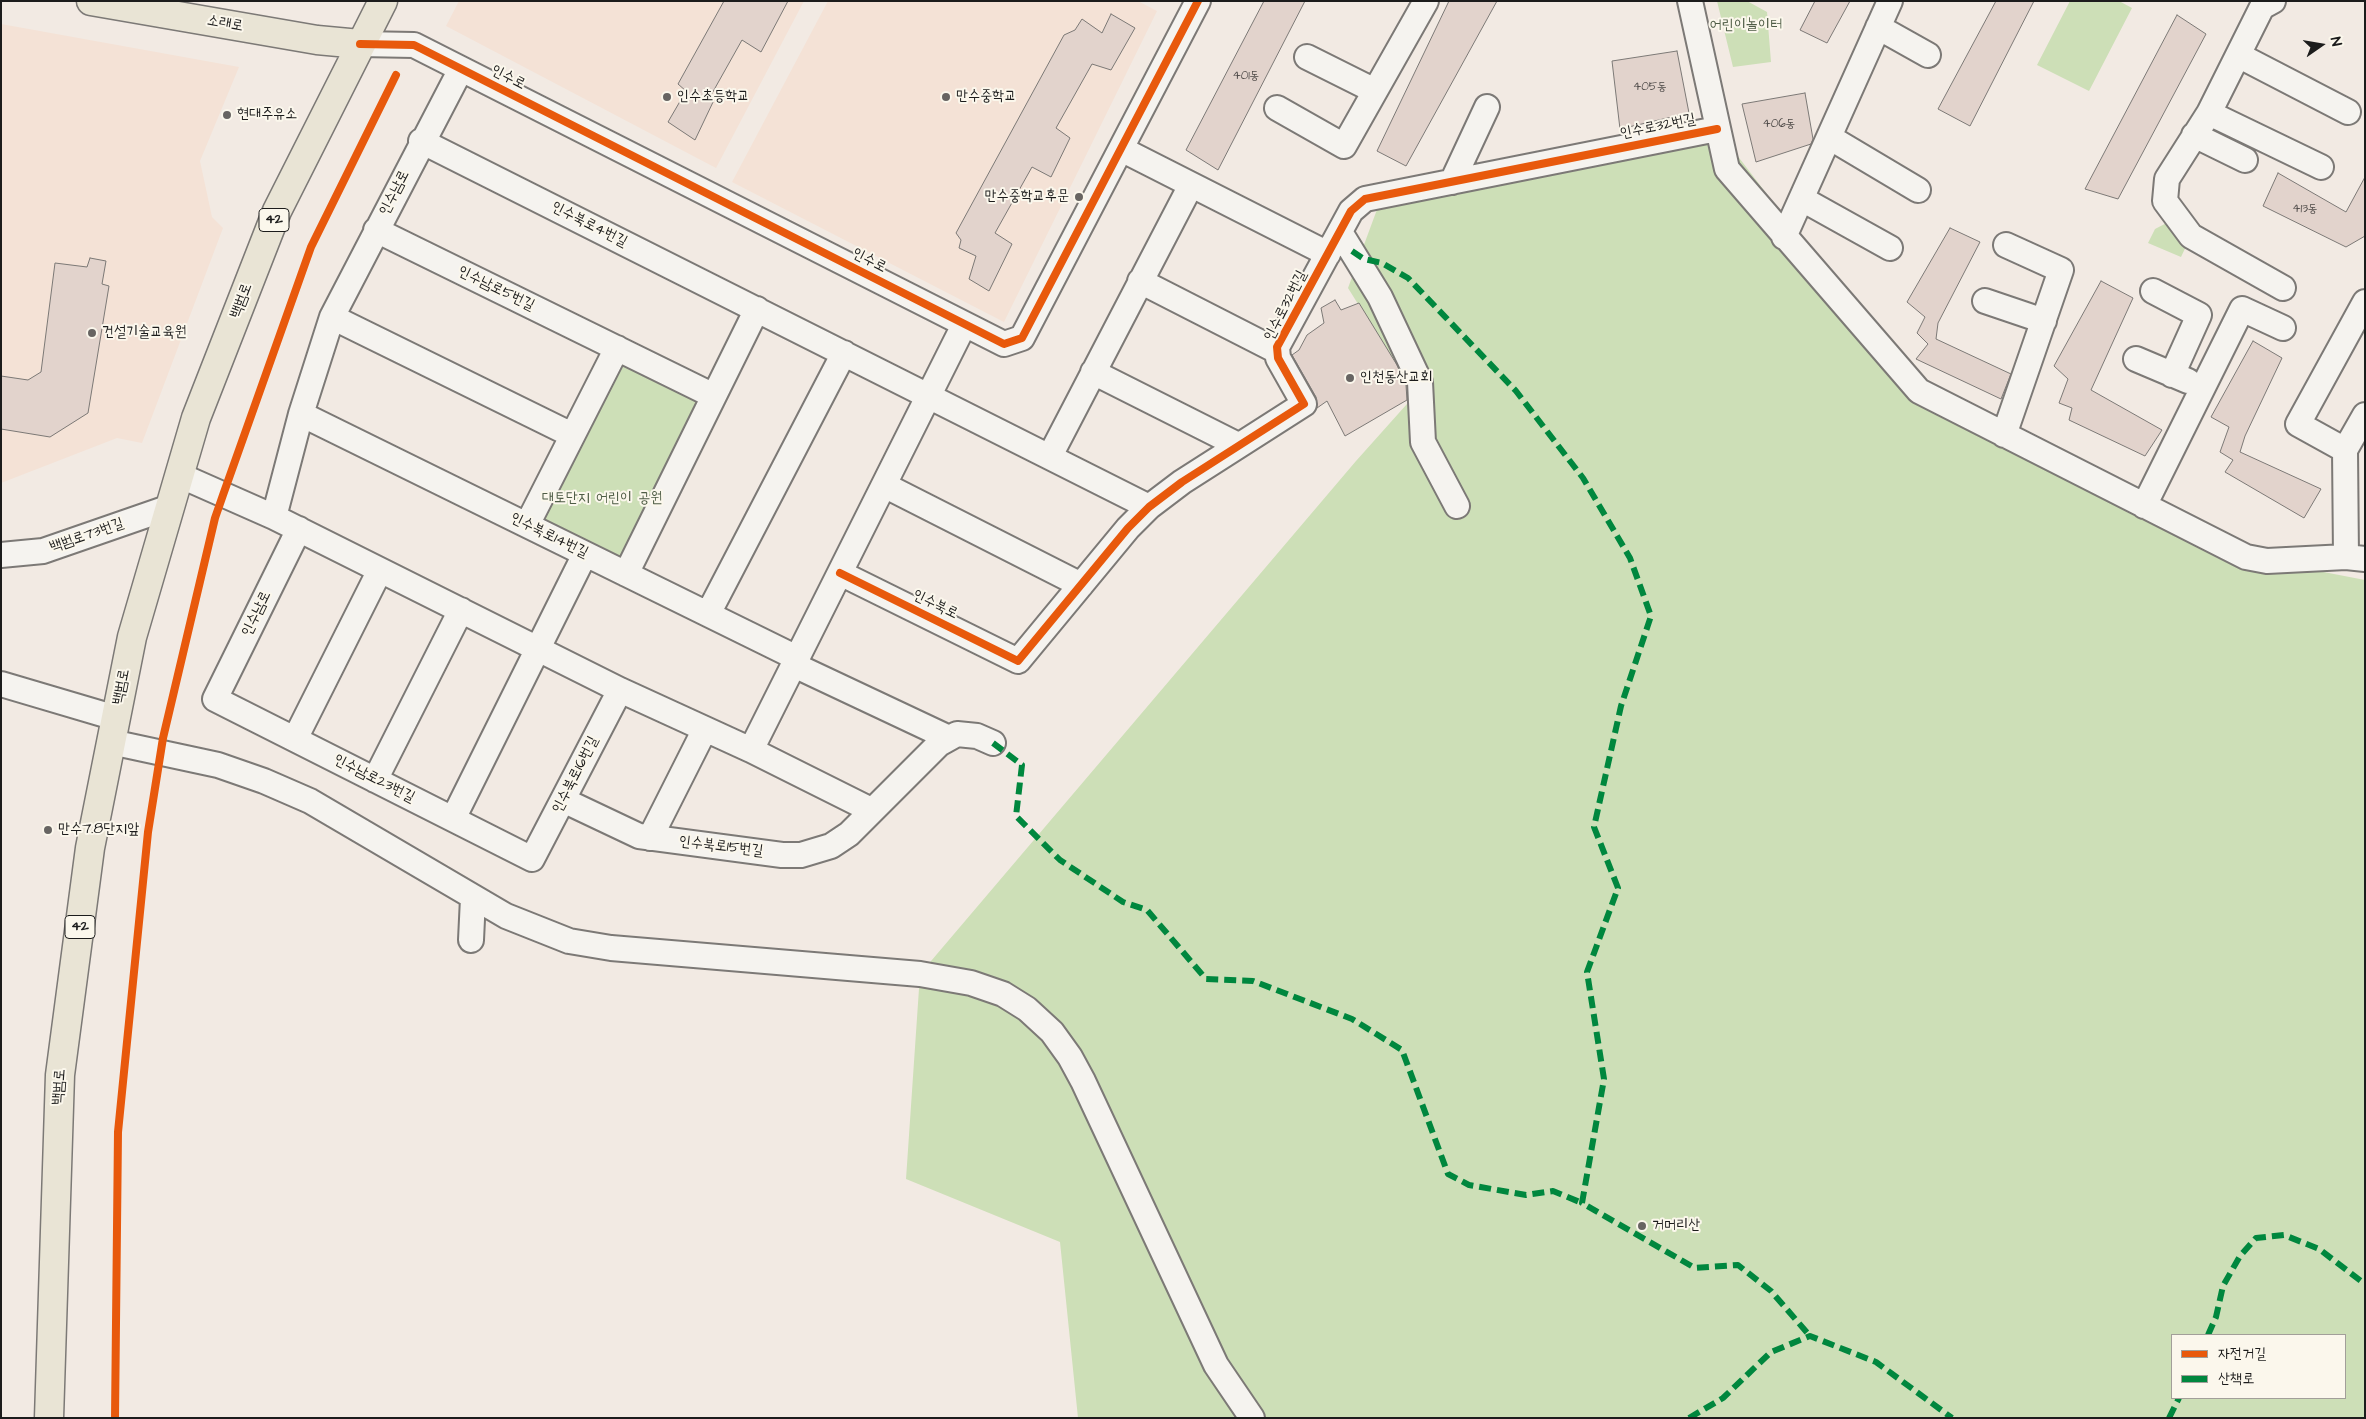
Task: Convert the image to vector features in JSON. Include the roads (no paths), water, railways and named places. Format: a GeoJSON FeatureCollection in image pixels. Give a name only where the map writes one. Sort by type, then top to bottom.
{"type":"FeatureCollection","features":[{"type":"Feature","properties":{"kind":"main road","name":"소래로"},"geometry":{"type":"LineString","coordinates":[[91,1],[317,40],[360,44]]}},
{"type":"Feature","properties":{"kind":"main road","name":"백범로"},"geometry":{"type":"LineString","coordinates":[[49,1418],[60,1075],[90,848],[132,637],[196,418],[277,212],[383,1]]}},
{"type":"Feature","properties":{"kind":"street","name":"인수로"},"geometry":{"type":"LineString","coordinates":[[360,44],[414,45],[1004,344],[1022,338],[1198,1]]}},
{"type":"Feature","properties":{"kind":"street"},"geometry":{"type":"LineString","coordinates":[[1277,108],[1344,146],[1426,1]]}},
{"type":"Feature","properties":{"kind":"street"},"geometry":{"type":"LineString","coordinates":[[1690,1],[1727,169],[1919,391],[2246,557],[2267,561],[2356,558],[2345,450],[2363,421]]}},
{"type":"Feature","properties":{"kind":"street"},"geometry":{"type":"LineString","coordinates":[[1784,237],[1890,1]]}},
{"type":"Feature","properties":{"kind":"street"},"geometry":{"type":"LineString","coordinates":[[2273,1],[2262,7],[2209,113],[2167,179],[2165,201],[2191,236],[2283,288]]}},
{"type":"Feature","properties":{"kind":"street"},"geometry":{"type":"LineString","coordinates":[[1878,27],[1928,55]]}},
{"type":"Feature","properties":{"kind":"street"},"geometry":{"type":"LineString","coordinates":[[2238,56],[2348,112]]}},
{"type":"Feature","properties":{"kind":"street"},"geometry":{"type":"LineString","coordinates":[[1307,57],[1375,91]]}},
{"type":"Feature","properties":{"kind":"street","name":"인수남로"},"geometry":{"type":"LineString","coordinates":[[274,517],[300,414],[332,317],[421,141],[461,69]]}},
{"type":"Feature","properties":{"kind":"street"},"geometry":{"type":"LineString","coordinates":[[1452,182],[1487,107]]}},
{"type":"Feature","properties":{"kind":"street"},"geometry":{"type":"LineString","coordinates":[[2209,113],[2321,168]]}},
{"type":"Feature","properties":{"kind":"street","name":"인수로32번길"},"geometry":{"type":"LineString","coordinates":[[1018,661],[1128,528],[1150,507],[1238,445],[1304,404],[1278,358],[1277,348],[1351,211],[1365,199],[1717,129]]}},
{"type":"Feature","properties":{"kind":"street"},"geometry":{"type":"LineString","coordinates":[[2194,136],[2245,160]]}},
{"type":"Feature","properties":{"kind":"street"},"geometry":{"type":"LineString","coordinates":[[1829,137],[1918,190]]}},
{"type":"Feature","properties":{"kind":"street","name":"인수북로4번길"},"geometry":{"type":"LineString","coordinates":[[421,141],[929,395]]}},
{"type":"Feature","properties":{"kind":"street"},"geometry":{"type":"LineString","coordinates":[[1121,149],[1328,254]]}},
{"type":"Feature","properties":{"kind":"street"},"geometry":{"type":"LineString","coordinates":[[1050,456],[1190,184]]}},
{"type":"Feature","properties":{"kind":"street"},"geometry":{"type":"LineString","coordinates":[[1802,199],[1890,248]]}},
{"type":"Feature","properties":{"kind":"street","name":"인수남로5번길"},"geometry":{"type":"LineString","coordinates":[[376,230],[714,396]]}},
{"type":"Feature","properties":{"kind":"street"},"geometry":{"type":"LineString","coordinates":[[1340,232],[1380,297],[1420,382],[1423,442],[1457,506]]}},
{"type":"Feature","properties":{"kind":"street"},"geometry":{"type":"LineString","coordinates":[[2004,435],[2062,270],[2006,245]]}},
{"type":"Feature","properties":{"kind":"street","name":"인수로32번길"},"geometry":{"type":"LineString","coordinates":[[1140,281],[1277,351]]}},
{"type":"Feature","properties":{"kind":"street"},"geometry":{"type":"LineString","coordinates":[[2153,291],[2199,315],[2172,375]]}},
{"type":"Feature","properties":{"kind":"street"},"geometry":{"type":"LineString","coordinates":[[1985,301],[2044,321]]}},
{"type":"Feature","properties":{"kind":"street"},"geometry":{"type":"LineString","coordinates":[[2345,450],[2298,424],[2365,302]]}},
{"type":"Feature","properties":{"kind":"street"},"geometry":{"type":"LineString","coordinates":[[626,574],[757,309]]}},
{"type":"Feature","properties":{"kind":"street"},"geometry":{"type":"LineString","coordinates":[[2144,506],[2242,309],[2283,328]]}},
{"type":"Feature","properties":{"kind":"street"},"geometry":{"type":"LineString","coordinates":[[332,317],[572,435]]}},
{"type":"Feature","properties":{"kind":"street"},"geometry":{"type":"LineString","coordinates":[[751,750],[964,325]]}},
{"type":"Feature","properties":{"kind":"street"},"geometry":{"type":"LineString","coordinates":[[527,525],[616,348]]}},
{"type":"Feature","properties":{"kind":"street"},"geometry":{"type":"LineString","coordinates":[[708,614],[844,353]]}},
{"type":"Feature","properties":{"kind":"street"},"geometry":{"type":"LineString","coordinates":[[2136,359],[2203,388]]}},
{"type":"Feature","properties":{"kind":"street"},"geometry":{"type":"LineString","coordinates":[[1093,372],[1238,445]]}},
{"type":"Feature","properties":{"kind":"street"},"geometry":{"type":"LineString","coordinates":[[929,395],[1150,507]]}},
{"type":"Feature","properties":{"kind":"street","name":"인수북로14번길"},"geometry":{"type":"LineString","coordinates":[[300,414],[708,614],[795,662]]}},
{"type":"Feature","properties":{"kind":"street"},"geometry":{"type":"LineString","coordinates":[[179,475],[274,517],[620,690],[751,750],[871,810]]}},
{"type":"Feature","properties":{"kind":"street"},"geometry":{"type":"LineString","coordinates":[[884,485],[1081,585]]}},
{"type":"Feature","properties":{"kind":"street","name":"백범로73번길"},"geometry":{"type":"LineString","coordinates":[[1,555],[43,551],[170,507]]}},
{"type":"Feature","properties":{"kind":"street","name":"인수남로"},"geometry":{"type":"LineString","coordinates":[[215,699],[299,530]]}},
{"type":"Feature","properties":{"kind":"street"},"geometry":{"type":"LineString","coordinates":[[453,819],[585,554]]}},
{"type":"Feature","properties":{"kind":"street"},"geometry":{"type":"LineString","coordinates":[[295,739],[380,570]]}},
{"type":"Feature","properties":{"kind":"street","name":"인수북로"},"geometry":{"type":"LineString","coordinates":[[840,572],[1018,661]]}},
{"type":"Feature","properties":{"kind":"street"},"geometry":{"type":"LineString","coordinates":[[375,780],[461,610]]}},
{"type":"Feature","properties":{"kind":"street"},"geometry":{"type":"LineString","coordinates":[[795,662],[950,738],[957,734],[977,736],[993,743]]}},
{"type":"Feature","properties":{"kind":"street"},"geometry":{"type":"LineString","coordinates":[[1,684],[114,730],[264,781],[310,801],[506,916],[569,941],[611,948],[920,974],[971,983],[1003,994],[1027,1009],[1052,1032],[1083,1081],[1216,1365],[1252,1418]]}},
{"type":"Feature","properties":{"kind":"street","name":"인수북로16번길"},"geometry":{"type":"LineString","coordinates":[[532,860],[620,690]]}},
{"type":"Feature","properties":{"kind":"street","name":"인수남로23번길"},"geometry":{"type":"LineString","coordinates":[[215,699],[532,860]]}},
{"type":"Feature","properties":{"kind":"street"},"geometry":{"type":"LineString","coordinates":[[650,838],[705,729]]}},
{"type":"Feature","properties":{"kind":"street","name":"인수북로15번길"},"geometry":{"type":"LineString","coordinates":[[563,800],[639,836],[782,855],[800,855],[831,846],[849,834],[939,744],[950,738]]}},
{"type":"Feature","properties":{"kind":"street"},"geometry":{"type":"LineString","coordinates":[[471,940],[473,898]]}},
{"type":"Feature","properties":{"kind":"place","name":"인수초등학교"},"geometry":{"type":"Point","coordinates":[667,97]}},
{"type":"Feature","properties":{"kind":"place","name":"만수중학교"},"geometry":{"type":"Point","coordinates":[946,97]}},
{"type":"Feature","properties":{"kind":"place","name":"현대주유소"},"geometry":{"type":"Point","coordinates":[227,115]}},
{"type":"Feature","properties":{"kind":"place","name":"만수중학교후문"},"geometry":{"type":"Point","coordinates":[1079,197]}},
{"type":"Feature","properties":{"kind":"place","name":"건설기술교육원"},"geometry":{"type":"Point","coordinates":[92,333]}},
{"type":"Feature","properties":{"kind":"place","name":"인천동산교회"},"geometry":{"type":"Point","coordinates":[1350,378]}},
{"type":"Feature","properties":{"kind":"place","name":"만수7.8단지앞"},"geometry":{"type":"Point","coordinates":[48,830]}},
{"type":"Feature","properties":{"kind":"place","name":"거머리산"},"geometry":{"type":"Point","coordinates":[1642,1226]}},
{"type":"Feature","properties":{"kind":"park label","name":"어린이놀이터"},"geometry":{"type":"Point","coordinates":[1746,26]}},
{"type":"Feature","properties":{"kind":"park label","name":"대토단지 어린이 공원"},"geometry":{"type":"Point","coordinates":[602,499]}}]}
